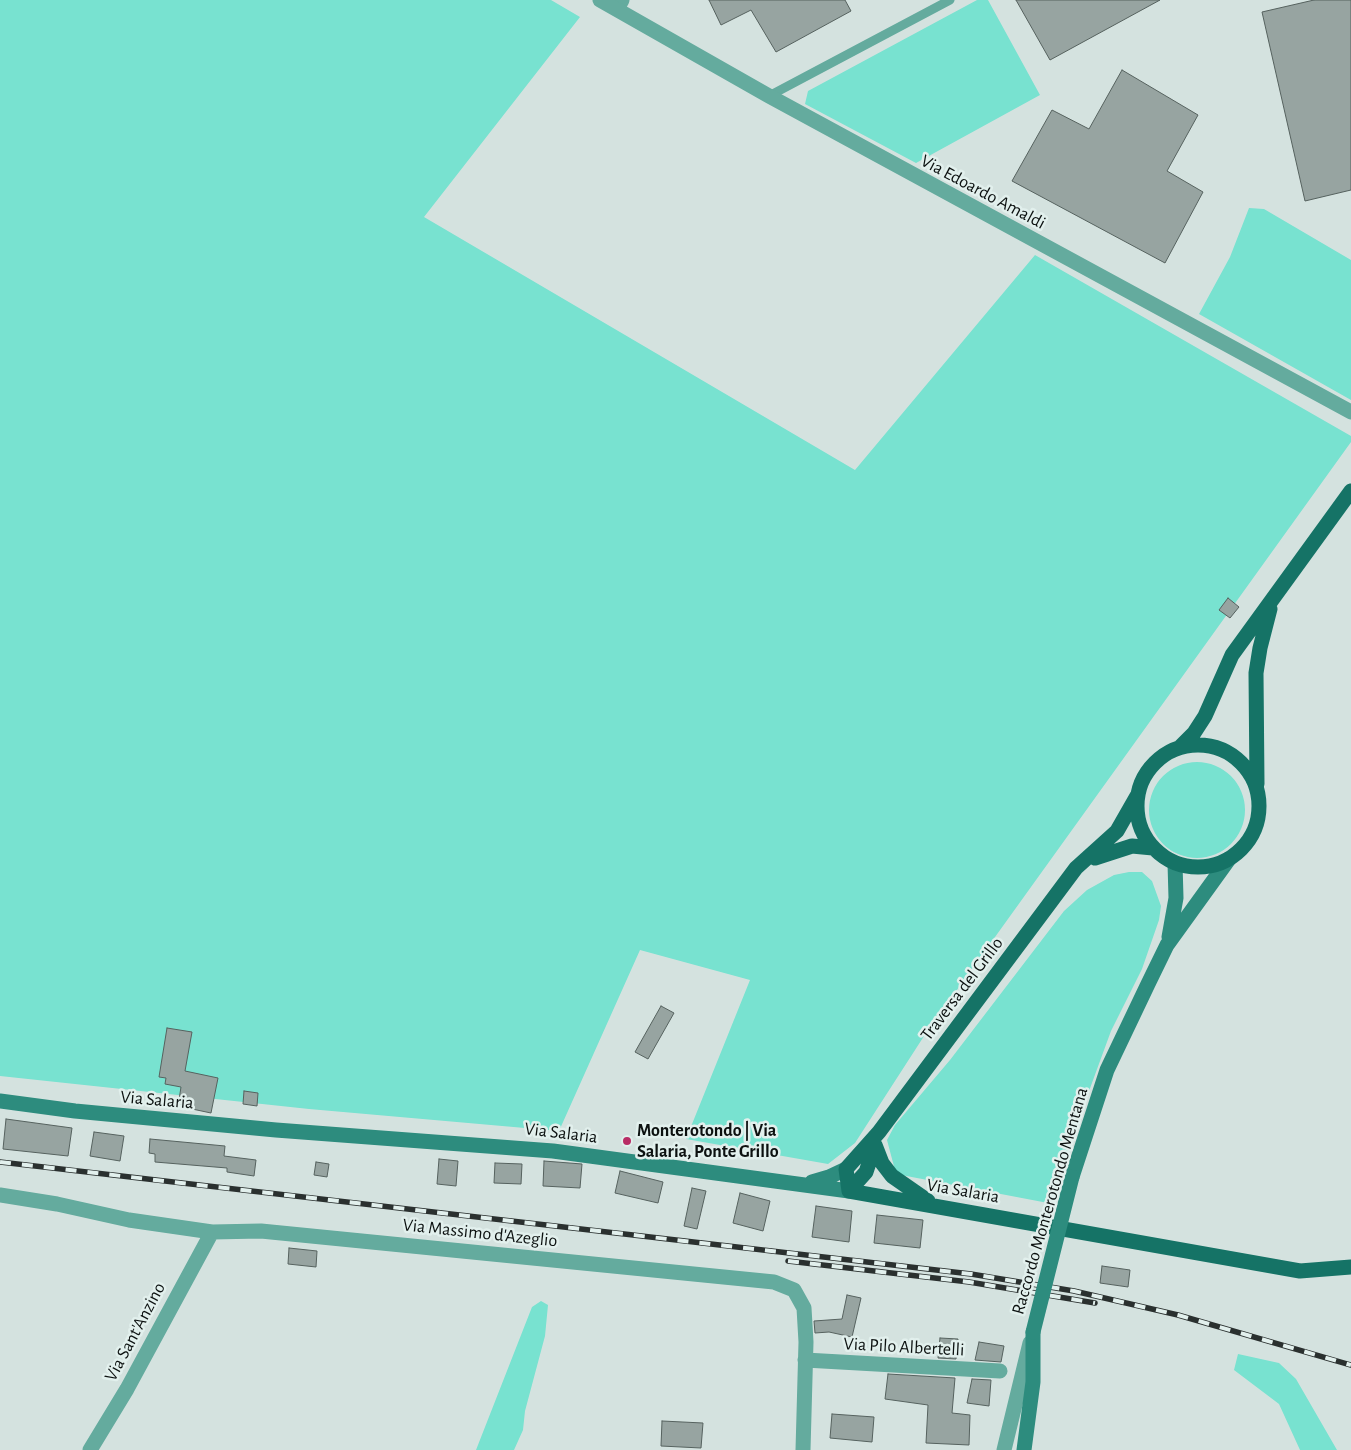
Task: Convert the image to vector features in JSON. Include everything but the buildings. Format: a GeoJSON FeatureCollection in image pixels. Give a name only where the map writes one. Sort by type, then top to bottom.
{"type":"FeatureCollection","features":[{"type":"Feature","properties":{"kind":"main road"},"geometry":{"type":"LineString","coordinates":[[1272,600],[1261,641],[1256,673],[1257,787],[1260,808],[1255,828],[1245,846],[1229,859],[1211,866],[1193,867],[1175,863],[1154,848],[1143,833],[1137,815],[1137,796],[1142,780],[1152,765],[1165,754],[1181,746],[1194,733],[1208,710],[1232,655],[1351,491]]}},
{"type":"Feature","properties":{"kind":"main road"},"geometry":{"type":"LineString","coordinates":[[1181,746],[1199,744],[1218,747],[1235,756],[1248,770],[1257,787]]}},
{"type":"Feature","properties":{"kind":"main road","name":"Traversa del Grillo"},"geometry":{"type":"LineString","coordinates":[[877,1138],[1076,868],[1112,836],[1137,796]]}},
{"type":"Feature","properties":{"kind":"main road","name":"Traversa del Grillo"},"geometry":{"type":"LineString","coordinates":[[1076,868],[1122,848],[1143,846],[1154,848]]}},
{"type":"Feature","properties":{"kind":"main road","name":"Raccordo Monterotondo Mentana"},"geometry":{"type":"LineString","coordinates":[[1024,1450],[1033,1382],[1033,1332],[1072,1177],[1107,1070],[1167,946],[1229,859]]}},
{"type":"Feature","properties":{"kind":"main road","name":"Raccordo Monterotondo Mentana"},"geometry":{"type":"LineString","coordinates":[[1167,946],[1176,903],[1175,863]]}},
{"type":"Feature","properties":{"kind":"main road","name":"Via Salaria"},"geometry":{"type":"LineString","coordinates":[[0,1101],[75,1111],[276,1130],[553,1151],[806,1183],[1300,1271],[1351,1267]]}},
{"type":"Feature","properties":{"kind":"main road"},"geometry":{"type":"LineString","coordinates":[[806,1183],[829,1177],[846,1168],[877,1138]]}},
{"type":"Feature","properties":{"kind":"main road"},"geometry":{"type":"LineString","coordinates":[[849,1190],[866,1172],[877,1138]]}},
{"type":"Feature","properties":{"kind":"main road"},"geometry":{"type":"LineString","coordinates":[[877,1138],[882,1163],[892,1176],[936,1205]]}},
{"type":"Feature","properties":{"kind":"main road"},"geometry":{"type":"LineString","coordinates":[[846,1168],[849,1190]]}},
{"type":"Feature","properties":{"kind":"street","name":"Via Edoardo Amaldi"},"geometry":{"type":"LineString","coordinates":[[600,0],[620,5],[769,96],[1351,412]]}},
{"type":"Feature","properties":{"kind":"street","name":"Via Massimo d'Azeglio"},"geometry":{"type":"LineString","coordinates":[[0,1195],[50,1203],[129,1220],[212,1232],[261,1231],[767,1280],[788,1286],[800,1298],[805,1316],[803,1450]]}},
{"type":"Feature","properties":{"kind":"street","name":"Via Sant'Anzino"},"geometry":{"type":"LineString","coordinates":[[90,1450],[127,1389],[212,1232]]}},
{"type":"Feature","properties":{"kind":"street"},"geometry":{"type":"LineString","coordinates":[[1004,1450],[1033,1332]]}},
{"type":"Feature","properties":{"kind":"street","name":"Via Pilo Albertelli"},"geometry":{"type":"LineString","coordinates":[[805,1360],[1000,1371]]}},
{"type":"Feature","properties":{"kind":"lane"},"geometry":{"type":"LineString","coordinates":[[769,96],[950,0]]}},
{"type":"Feature","properties":{"kind":"green space"},"geometry":{"type":"Polygon","coordinates":[[[0,0],[551,0],[580,17],[424,217],[855,470],[1035,255],[1351,436],[1351,442],[926,1033],[855,1143],[828,1164],[686,1139],[750,980],[640,950],[559,1131],[309,1109],[0,1076],[0,0]]]}},
{"type":"Feature","properties":{"kind":"green space"},"geometry":{"type":"Polygon","coordinates":[[[977,0],[988,0],[1040,95],[916,163],[805,104],[808,91],[977,0]]]}},
{"type":"Feature","properties":{"kind":"green space"},"geometry":{"type":"Polygon","coordinates":[[[1249,208],[1264,209],[1351,260],[1351,400],[1199,314],[1230,257],[1249,208]]]}},
{"type":"Feature","properties":{"kind":"green space"},"geometry":{"type":"Polygon","coordinates":[[[1197,762],[1215,765],[1231,776],[1242,792],[1245,810],[1242,828],[1231,844],[1215,855],[1197,858],[1179,855],[1163,844],[1152,828],[1149,810],[1152,792],[1163,776],[1179,765],[1197,762]]]}},
{"type":"Feature","properties":{"kind":"green space"},"geometry":{"type":"Polygon","coordinates":[[[1142,872],[1152,881],[1161,906],[1159,920],[1142,969],[1111,1031],[1048,1203],[896,1174],[887,1140],[895,1125],[950,1060],[1064,911],[1087,890],[1114,875],[1142,872]]]}},
{"type":"Feature","properties":{"kind":"green space"},"geometry":{"type":"Polygon","coordinates":[[[541,1301],[548,1305],[545,1336],[525,1411],[523,1430],[514,1450],[476,1450],[532,1307],[541,1301]]]}},
{"type":"Feature","properties":{"kind":"green space"},"geometry":{"type":"Polygon","coordinates":[[[1238,1354],[1279,1363],[1296,1379],[1337,1450],[1300,1450],[1279,1404],[1234,1370],[1238,1354]]]}},
{"type":"Feature","properties":{"kind":"railway"},"geometry":{"type":"LineString","coordinates":[[0,1162],[971,1274],[1074,1291],[1178,1315],[1351,1365]]}},
{"type":"Feature","properties":{"kind":"railway"},"geometry":{"type":"LineString","coordinates":[[788,1261],[969,1282],[1095,1303]]}},
{"type":"Feature","properties":{"kind":"place","name":"Monterotondo | Via Salaria, Ponte Grillo"},"geometry":{"type":"Point","coordinates":[627,1141]}}]}
